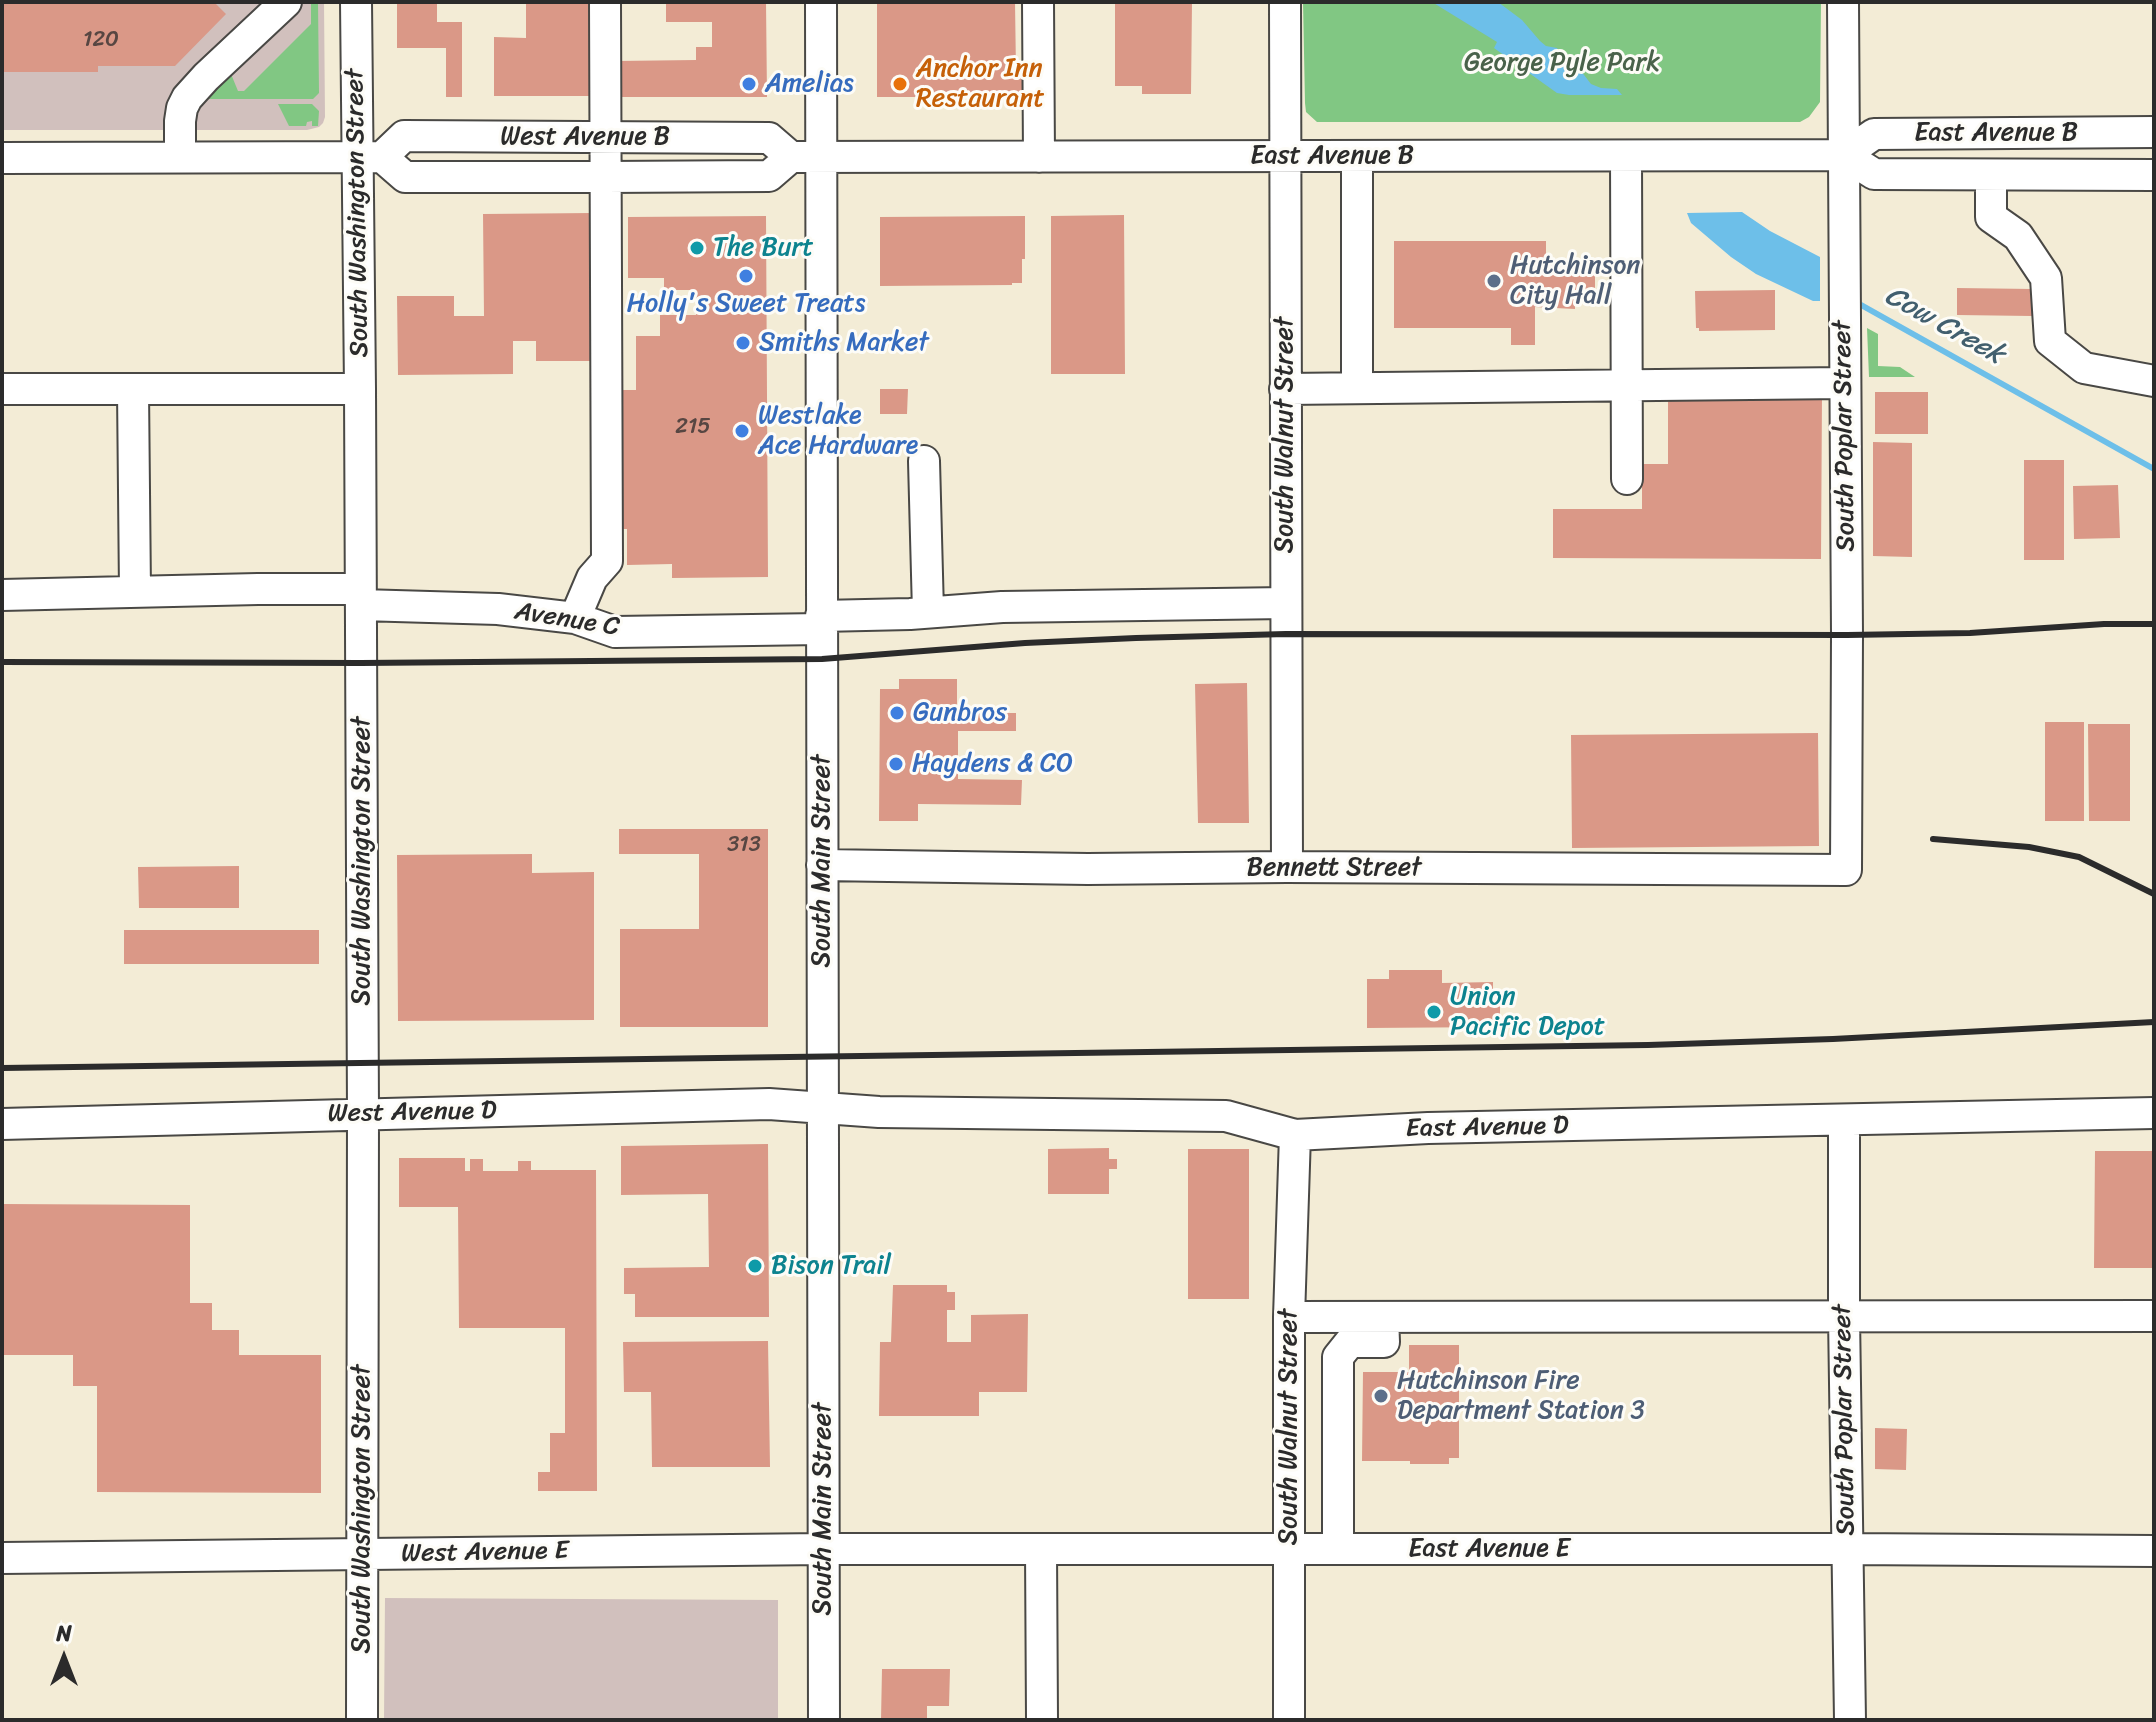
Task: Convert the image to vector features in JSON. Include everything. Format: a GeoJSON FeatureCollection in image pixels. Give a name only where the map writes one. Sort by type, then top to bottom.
{"type":"FeatureCollection","features":[{"type":"Feature","properties":{"kind":"street"},"geometry":{"type":"LineString","coordinates":[[180,157],[180,121],[187,98],[286,2]]}},
{"type":"Feature","properties":{"kind":"street","name":"South Washington Street"},"geometry":{"type":"LineString","coordinates":[[356,2],[369,157],[360,389],[362,1720]]}},
{"type":"Feature","properties":{"kind":"street"},"geometry":{"type":"LineString","coordinates":[[575,618],[592,578],[607,561],[605,2]]}},
{"type":"Feature","properties":{"kind":"street","name":"South Main Street"},"geometry":{"type":"LineString","coordinates":[[821,2],[824,1720]]}},
{"type":"Feature","properties":{"kind":"street"},"geometry":{"type":"LineString","coordinates":[[1038,2],[1039,157]]}},
{"type":"Feature","properties":{"kind":"street","name":"South Walnut Street"},"geometry":{"type":"LineString","coordinates":[[1285,2],[1287,867]]}},
{"type":"Feature","properties":{"kind":"street","name":"South Poplar Street"},"geometry":{"type":"LineString","coordinates":[[1843,2],[1846,870]]}},
{"type":"Feature","properties":{"kind":"street","name":"East Avenue B"},"geometry":{"type":"LineString","coordinates":[[1844,155],[1874,134],[2154,132]]}},
{"type":"Feature","properties":{"kind":"street","name":"West Avenue B"},"geometry":{"type":"LineString","coordinates":[[404,136],[606,136],[769,138],[791,157],[769,176],[405,177],[369,157],[404,136]]}},
{"type":"Feature","properties":{"kind":"street","name":"East Avenue B"},"geometry":{"type":"LineString","coordinates":[[821,157],[1844,155],[1874,174],[2154,175]]}},
{"type":"Feature","properties":{"kind":"street"},"geometry":{"type":"LineString","coordinates":[[1357,156],[1357,388]]}},
{"type":"Feature","properties":{"kind":"street"},"geometry":{"type":"LineString","coordinates":[[1626,156],[1627,479]]}},
{"type":"Feature","properties":{"kind":"street"},"geometry":{"type":"LineString","coordinates":[[2,158],[369,157]]}},
{"type":"Feature","properties":{"kind":"street"},"geometry":{"type":"LineString","coordinates":[[791,157],[821,157]]}},
{"type":"Feature","properties":{"kind":"street"},"geometry":{"type":"LineString","coordinates":[[1991,175],[1991,217],[2018,236],[2046,278],[2050,341],[2084,368],[2154,381]]}},
{"type":"Feature","properties":{"kind":"street"},"geometry":{"type":"LineString","coordinates":[[1285,389],[1844,383]]}},
{"type":"Feature","properties":{"kind":"street"},"geometry":{"type":"LineString","coordinates":[[2,389],[360,389]]}},
{"type":"Feature","properties":{"kind":"street"},"geometry":{"type":"LineString","coordinates":[[133,390],[135,592]]}},
{"type":"Feature","properties":{"kind":"street"},"geometry":{"type":"LineString","coordinates":[[924,461],[928,612]]}},
{"type":"Feature","properties":{"kind":"street","name":"Avenue C"},"geometry":{"type":"LineString","coordinates":[[2,595],[135,592],[360,597],[575,618],[615,632],[821,623],[1002,607],[1286,603]]}},
{"type":"Feature","properties":{"kind":"street","name":"Bennett Street"},"geometry":{"type":"LineString","coordinates":[[822,865],[1088,869],[1846,870]]}},
{"type":"Feature","properties":{"kind":"street","name":"West Avenue D"},"geometry":{"type":"LineString","coordinates":[[2,1124],[753,1105],[823,1108]]}},
{"type":"Feature","properties":{"kind":"street","name":"East Avenue D"},"geometry":{"type":"LineString","coordinates":[[823,1108],[879,1112],[1226,1116],[1295,1135],[1428,1128],[2154,1113]]}},
{"type":"Feature","properties":{"kind":"street","name":"South Poplar Street"},"geometry":{"type":"LineString","coordinates":[[1844,1120],[1850,1720]]}},
{"type":"Feature","properties":{"kind":"street","name":"South Walnut Street"},"geometry":{"type":"LineString","coordinates":[[1289,1720],[1289,1317],[1295,1135]]}},
{"type":"Feature","properties":{"kind":"street"},"geometry":{"type":"LineString","coordinates":[[1289,1317],[2154,1316]]}},
{"type":"Feature","properties":{"kind":"street"},"geometry":{"type":"LineString","coordinates":[[1338,1549],[1338,1357],[1350,1342],[1384,1342],[1383,1317]]}},
{"type":"Feature","properties":{"kind":"street","name":"East Avenue E"},"geometry":{"type":"LineString","coordinates":[[823,1549],[2154,1551]]}},
{"type":"Feature","properties":{"kind":"street","name":"West Avenue E"},"geometry":{"type":"LineString","coordinates":[[2,1558],[823,1549]]}},
{"type":"Feature","properties":{"kind":"street"},"geometry":{"type":"LineString","coordinates":[[1041,1549],[1042,1720]]}},
{"type":"Feature","properties":{"kind":"shaded area"},"geometry":{"type":"Polygon","coordinates":[[[2,2],[324,2],[323,123],[307,130],[2,130],[2,2]]]}},
{"type":"Feature","properties":{"kind":"shaded area"},"geometry":{"type":"Polygon","coordinates":[[[385,1598],[778,1600],[778,1720],[384,1720],[385,1598]]]}},
{"type":"Feature","properties":{"kind":"green space"},"geometry":{"type":"Polygon","coordinates":[[[311,2],[318,2],[319,93],[313,99],[204,99],[229,74],[238,91],[244,91],[311,24],[311,2]]]}},
{"type":"Feature","properties":{"kind":"green space","name":"George Pyle Park"},"geometry":{"type":"Polygon","coordinates":[[[1303,2],[1821,2],[1820,102],[1809,117],[1800,122],[1317,122],[1306,112],[1303,2]]]}},
{"type":"Feature","properties":{"kind":"green space"},"geometry":{"type":"Polygon","coordinates":[[[278,104],[312,104],[319,111],[318,126],[312,126],[312,121],[307,122],[306,126],[289,126],[278,104]]]}},
{"type":"Feature","properties":{"kind":"green space"},"geometry":{"type":"Polygon","coordinates":[[[1867,328],[1878,334],[1878,366],[1900,367],[1915,377],[1869,377],[1867,328]]]}},
{"type":"Feature","properties":{"kind":"water"},"geometry":{"type":"Polygon","coordinates":[[[1432,2],[1498,2],[1522,20],[1546,46],[1557,48],[1561,56],[1574,62],[1591,84],[1617,89],[1622,95],[1557,93],[1494,48],[1497,42],[1432,2]]]}},
{"type":"Feature","properties":{"kind":"water"},"geometry":{"type":"Polygon","coordinates":[[[1742,212],[1770,231],[1820,257],[1820,301],[1813,301],[1756,274],[1691,223],[1687,213],[1742,212]]]}},
{"type":"Feature","properties":{"kind":"building"},"geometry":{"type":"Polygon","coordinates":[[[2,2],[214,2],[226,14],[175,66],[98,66],[98,72],[2,72],[2,2]]]}},
{"type":"Feature","properties":{"kind":"building"},"geometry":{"type":"Polygon","coordinates":[[[397,2],[437,2],[437,22],[462,22],[462,97],[446,97],[446,48],[397,48],[397,2]]]}},
{"type":"Feature","properties":{"kind":"building"},"geometry":{"type":"Polygon","coordinates":[[[526,2],[592,2],[592,96],[494,96],[494,37],[526,38],[526,2]]]}},
{"type":"Feature","properties":{"kind":"building"},"geometry":{"type":"Polygon","coordinates":[[[666,2],[766,2],[767,97],[619,97],[617,61],[696,60],[696,47],[712,47],[712,22],[666,22],[666,2]]]}},
{"type":"Feature","properties":{"kind":"building"},"geometry":{"type":"Polygon","coordinates":[[[877,2],[1015,2],[1016,72],[1026,72],[1026,97],[877,97],[877,2]]]}},
{"type":"Feature","properties":{"kind":"building"},"geometry":{"type":"Polygon","coordinates":[[[1115,2],[1192,2],[1191,94],[1142,94],[1142,86],[1115,86],[1115,2]]]}},
{"type":"Feature","properties":{"kind":"building"},"geometry":{"type":"Polygon","coordinates":[[[593,213],[594,361],[536,361],[536,341],[513,341],[513,374],[398,375],[397,296],[454,296],[454,316],[484,316],[483,214],[593,213]]]}},
{"type":"Feature","properties":{"kind":"building"},"geometry":{"type":"Polygon","coordinates":[[[1124,215],[1125,374],[1051,374],[1051,216],[1124,215]]]}},
{"type":"Feature","properties":{"kind":"building"},"geometry":{"type":"Polygon","coordinates":[[[766,216],[768,577],[672,578],[672,564],[627,565],[627,529],[619,529],[618,390],[636,390],[636,336],[660,336],[660,315],[696,315],[696,290],[664,290],[664,278],[628,278],[628,217],[766,216]]]}},
{"type":"Feature","properties":{"kind":"building"},"geometry":{"type":"Polygon","coordinates":[[[1025,216],[1022,283],[880,286],[880,217],[1025,216]]]}},
{"type":"Feature","properties":{"kind":"building","name":"Hutchinson City Hall"},"geometry":{"type":"Polygon","coordinates":[[[1394,241],[1546,241],[1546,263],[1595,263],[1595,298],[1575,298],[1575,309],[1535,307],[1535,345],[1511,345],[1511,328],[1394,328],[1394,241]]]}},
{"type":"Feature","properties":{"kind":"building"},"geometry":{"type":"Polygon","coordinates":[[[1957,288],[2033,289],[2032,316],[1957,315],[1957,288]]]}},
{"type":"Feature","properties":{"kind":"building"},"geometry":{"type":"Polygon","coordinates":[[[1775,290],[1775,330],[1699,331],[1696,328],[1695,291],[1775,290]]]}},
{"type":"Feature","properties":{"kind":"building"},"geometry":{"type":"Polygon","coordinates":[[[880,389],[908,389],[907,414],[880,414],[880,389]]]}},
{"type":"Feature","properties":{"kind":"building"},"geometry":{"type":"Polygon","coordinates":[[[1875,392],[1928,392],[1928,434],[1875,434],[1875,392]]]}},
{"type":"Feature","properties":{"kind":"building"},"geometry":{"type":"Polygon","coordinates":[[[1668,393],[1822,393],[1821,559],[1553,558],[1553,509],[1642,509],[1642,464],[1668,464],[1668,393]]]}},
{"type":"Feature","properties":{"kind":"building"},"geometry":{"type":"Polygon","coordinates":[[[1873,442],[1912,443],[1912,557],[1873,556],[1873,442]]]}},
{"type":"Feature","properties":{"kind":"building"},"geometry":{"type":"Polygon","coordinates":[[[2024,460],[2064,460],[2064,560],[2024,560],[2024,460]]]}},
{"type":"Feature","properties":{"kind":"building"},"geometry":{"type":"Polygon","coordinates":[[[2118,485],[2120,538],[2074,539],[2073,486],[2118,485]]]}},
{"type":"Feature","properties":{"kind":"building"},"geometry":{"type":"Polygon","coordinates":[[[899,679],[957,679],[957,713],[1016,713],[1016,731],[958,731],[958,779],[1022,780],[1021,805],[918,804],[918,821],[879,821],[880,689],[899,689],[899,679]]]}},
{"type":"Feature","properties":{"kind":"building"},"geometry":{"type":"Polygon","coordinates":[[[1247,683],[1249,823],[1198,823],[1195,684],[1247,683]]]}},
{"type":"Feature","properties":{"kind":"building"},"geometry":{"type":"Polygon","coordinates":[[[2045,722],[2084,722],[2084,821],[2045,821],[2045,722]]]}},
{"type":"Feature","properties":{"kind":"building"},"geometry":{"type":"Polygon","coordinates":[[[2088,724],[2130,724],[2130,821],[2089,821],[2088,724]]]}},
{"type":"Feature","properties":{"kind":"building"},"geometry":{"type":"Polygon","coordinates":[[[1818,733],[1819,846],[1572,848],[1571,735],[1818,733]]]}},
{"type":"Feature","properties":{"kind":"building"},"geometry":{"type":"Polygon","coordinates":[[[619,829],[768,829],[768,1027],[620,1027],[620,929],[699,929],[699,854],[619,854],[619,829]]]}},
{"type":"Feature","properties":{"kind":"building"},"geometry":{"type":"Polygon","coordinates":[[[532,854],[532,873],[594,872],[594,1020],[398,1021],[397,855],[532,854]]]}},
{"type":"Feature","properties":{"kind":"building"},"geometry":{"type":"Polygon","coordinates":[[[239,866],[239,908],[139,908],[138,867],[239,866]]]}},
{"type":"Feature","properties":{"kind":"building"},"geometry":{"type":"Polygon","coordinates":[[[124,930],[319,930],[319,964],[124,964],[124,930]]]}},
{"type":"Feature","properties":{"kind":"building","name":"Union Pacific Depot"},"geometry":{"type":"Polygon","coordinates":[[[1389,970],[1442,970],[1442,983],[1493,982],[1493,998],[1500,998],[1500,1027],[1367,1028],[1367,979],[1389,979],[1389,970]]]}},
{"type":"Feature","properties":{"kind":"building"},"geometry":{"type":"Polygon","coordinates":[[[768,1144],[769,1317],[635,1317],[635,1294],[624,1294],[624,1268],[709,1267],[708,1194],[621,1195],[621,1146],[768,1144]]]}},
{"type":"Feature","properties":{"kind":"building"},"geometry":{"type":"Polygon","coordinates":[[[1109,1148],[1109,1159],[1117,1159],[1117,1169],[1109,1169],[1109,1194],[1048,1194],[1048,1149],[1109,1148]]]}},
{"type":"Feature","properties":{"kind":"building"},"geometry":{"type":"Polygon","coordinates":[[[1188,1149],[1249,1149],[1249,1299],[1188,1299],[1188,1149]]]}},
{"type":"Feature","properties":{"kind":"building"},"geometry":{"type":"Polygon","coordinates":[[[2095,1151],[2154,1151],[2154,1268],[2094,1268],[2095,1151]]]}},
{"type":"Feature","properties":{"kind":"building"},"geometry":{"type":"Polygon","coordinates":[[[399,1158],[465,1158],[465,1171],[470,1171],[470,1159],[483,1159],[483,1171],[518,1171],[518,1161],[531,1161],[531,1170],[596,1170],[597,1491],[538,1491],[538,1472],[550,1472],[550,1433],[565,1433],[565,1328],[459,1328],[458,1207],[399,1207],[399,1158]]]}},
{"type":"Feature","properties":{"kind":"building"},"geometry":{"type":"Polygon","coordinates":[[[2,1204],[190,1205],[190,1303],[212,1303],[212,1330],[239,1330],[239,1355],[321,1355],[321,1493],[97,1492],[97,1386],[73,1386],[73,1355],[2,1355],[2,1204]]]}},
{"type":"Feature","properties":{"kind":"building"},"geometry":{"type":"Polygon","coordinates":[[[893,1285],[947,1285],[947,1292],[955,1292],[955,1310],[947,1310],[947,1342],[971,1342],[971,1315],[1028,1314],[1027,1392],[979,1392],[979,1416],[879,1416],[880,1342],[891,1342],[893,1285]]]}},
{"type":"Feature","properties":{"kind":"building"},"geometry":{"type":"Polygon","coordinates":[[[768,1341],[770,1467],[652,1467],[651,1392],[624,1392],[623,1342],[768,1341]]]}},
{"type":"Feature","properties":{"kind":"building"},"geometry":{"type":"Polygon","coordinates":[[[1409,1345],[1459,1345],[1459,1458],[1449,1458],[1449,1464],[1362,1461],[1363,1372],[1409,1372],[1409,1345]]]}},
{"type":"Feature","properties":{"kind":"building"},"geometry":{"type":"Polygon","coordinates":[[[1875,1428],[1907,1429],[1906,1470],[1875,1469],[1875,1428]]]}},
{"type":"Feature","properties":{"kind":"building"},"geometry":{"type":"Polygon","coordinates":[[[882,1669],[950,1669],[949,1706],[927,1706],[927,1720],[881,1720],[882,1669]]]}},
{"type":"Feature","properties":{"kind":"waterway","name":"Cow Creek"},"geometry":{"type":"LineString","coordinates":[[1854,301],[2154,469]]}},
{"type":"Feature","properties":{"kind":"railway"},"geometry":{"type":"LineString","coordinates":[[2,662],[822,659],[1025,643],[1286,634],[1847,635],[1970,633],[2104,624],[2154,624]]}},
{"type":"Feature","properties":{"kind":"railway"},"geometry":{"type":"LineString","coordinates":[[1933,839],[2029,847],[2079,857],[2154,894]]}},
{"type":"Feature","properties":{"kind":"railway"},"geometry":{"type":"LineString","coordinates":[[2,1068],[1648,1045],[1833,1039],[2154,1022]]}},
{"type":"Feature","properties":{"kind":"place","name":"Amelias"},"geometry":{"type":"Point","coordinates":[749,84]}},
{"type":"Feature","properties":{"kind":"place","name":"Anchor Inn Restaurant"},"geometry":{"type":"Point","coordinates":[900,84]}},
{"type":"Feature","properties":{"kind":"place","name":"The Burt"},"geometry":{"type":"Point","coordinates":[697,248]}},
{"type":"Feature","properties":{"kind":"place","name":"Holly's Sweet Treats"},"geometry":{"type":"Point","coordinates":[746,276]}},
{"type":"Feature","properties":{"kind":"place","name":"Hutchinson City Hall"},"geometry":{"type":"Point","coordinates":[1494,281]}},
{"type":"Feature","properties":{"kind":"place","name":"Smiths Market"},"geometry":{"type":"Point","coordinates":[743,343]}},
{"type":"Feature","properties":{"kind":"place","name":"Westlake Ace Hardware"},"geometry":{"type":"Point","coordinates":[742,431]}},
{"type":"Feature","properties":{"kind":"place","name":"Gunbros"},"geometry":{"type":"Point","coordinates":[897,713]}},
{"type":"Feature","properties":{"kind":"place","name":"Haydens & CO"},"geometry":{"type":"Point","coordinates":[896,764]}},
{"type":"Feature","properties":{"kind":"place","name":"Union Pacific Depot"},"geometry":{"type":"Point","coordinates":[1434,1012]}},
{"type":"Feature","properties":{"kind":"place","name":"Bison Trail"},"geometry":{"type":"Point","coordinates":[755,1266]}},
{"type":"Feature","properties":{"kind":"place","name":"Hutchinson Fire Department Station 3"},"geometry":{"type":"Point","coordinates":[1381,1396]}}]}
